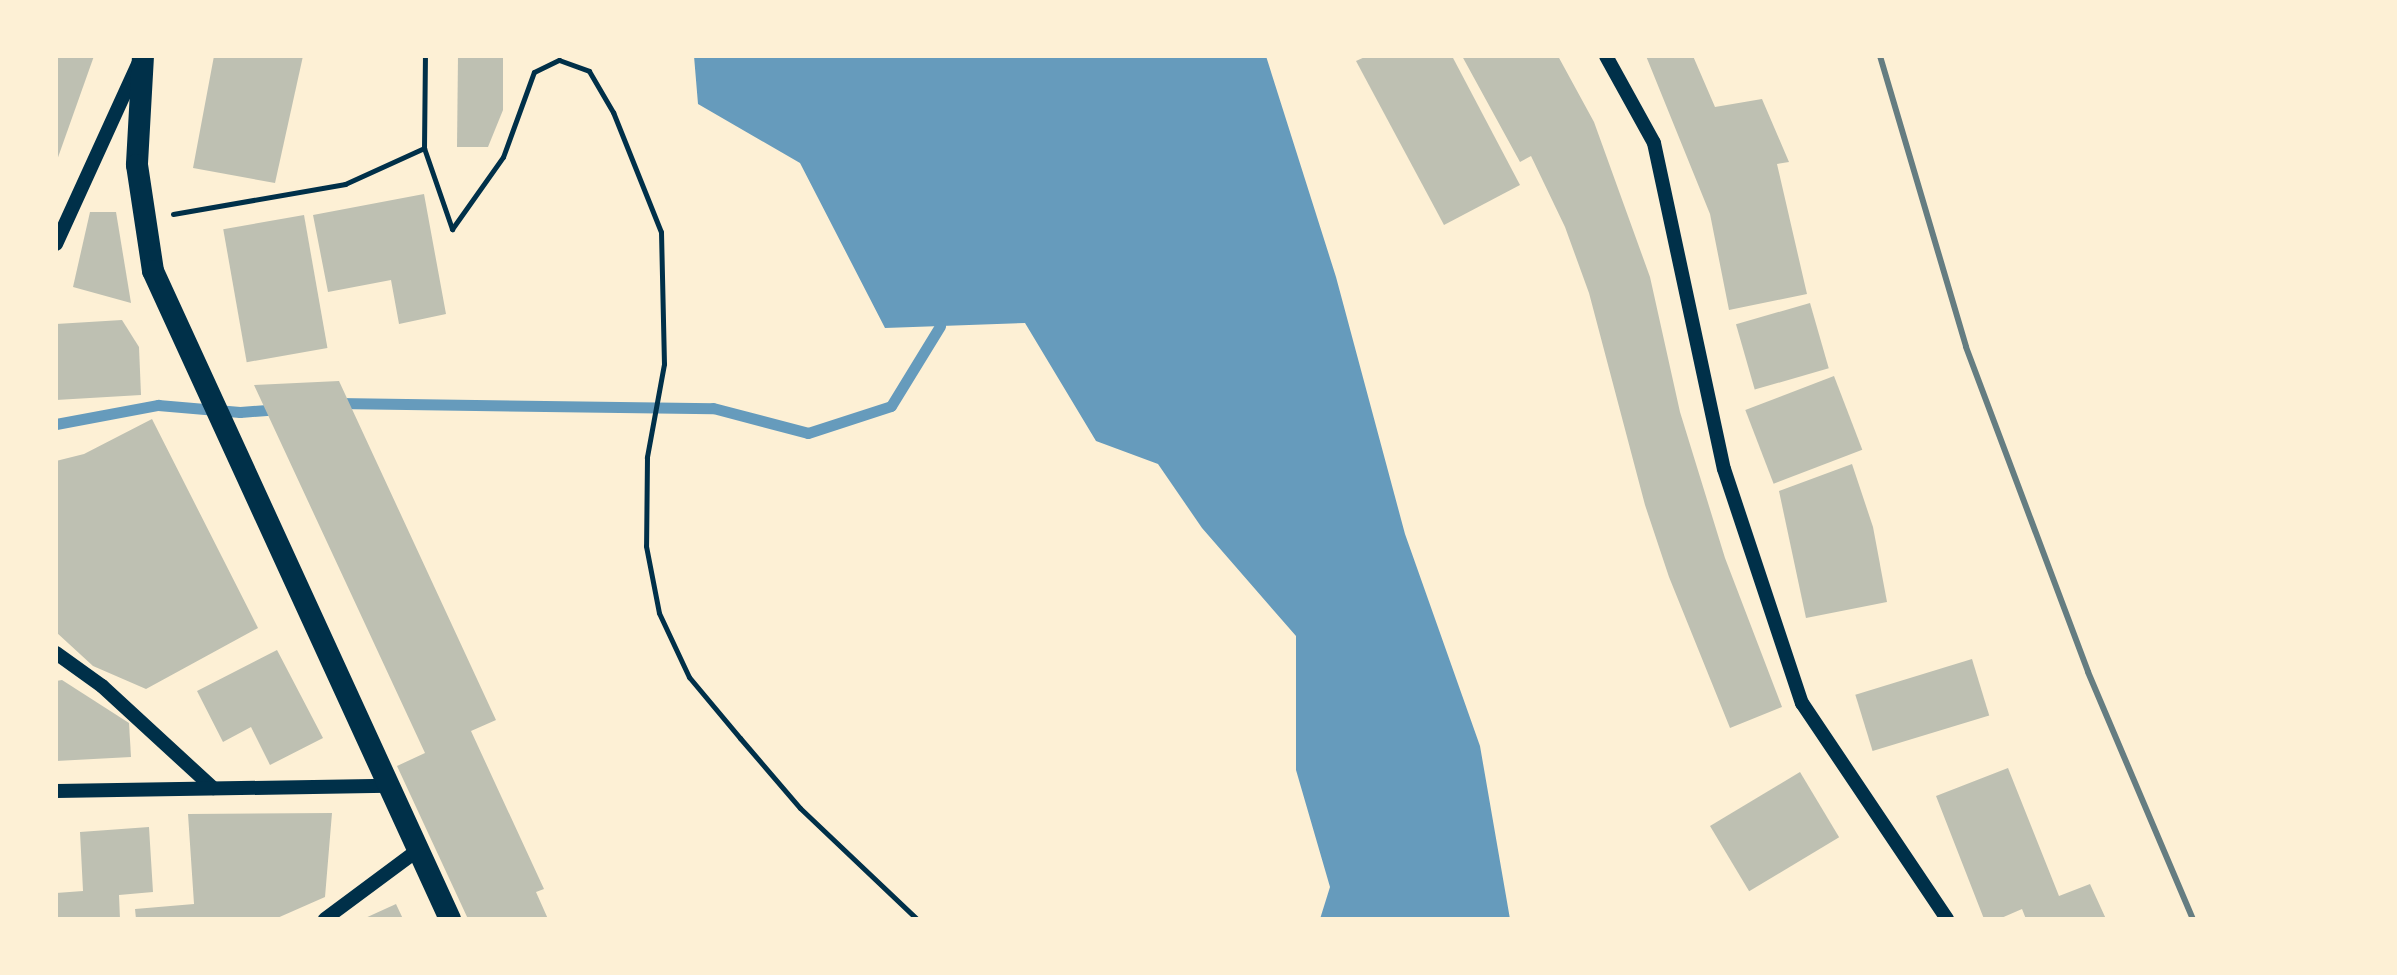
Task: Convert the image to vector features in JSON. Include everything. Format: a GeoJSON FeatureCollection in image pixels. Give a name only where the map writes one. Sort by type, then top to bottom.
{"type":"FeatureCollection","features":[{"type":"Feature","properties":{"kind":"highway"},"geometry":{"type":"LineString","coordinates":[[142,56],[137,165],[153,271],[450,919]]}},
{"type":"Feature","properties":{"kind":"street"},"geometry":{"type":"LineString","coordinates":[[56,244],[142,56]]}},
{"type":"Feature","properties":{"kind":"street"},"geometry":{"type":"LineString","coordinates":[[1606,56],[1654,143],[1724,469],[1802,703],[1947,919]]}},
{"type":"Feature","properties":{"kind":"street"},"geometry":{"type":"LineString","coordinates":[[56,653],[102,686],[213,788]]}},
{"type":"Feature","properties":{"kind":"street"},"geometry":{"type":"LineString","coordinates":[[56,791],[388,786]]}},
{"type":"Feature","properties":{"kind":"street"},"geometry":{"type":"LineString","coordinates":[[326,919],[418,850]]}},
{"type":"Feature","properties":{"kind":"path"},"geometry":{"type":"LineString","coordinates":[[425,56],[424,148],[452,229],[503,157],[534,72],[559,60],[589,71],[613,112],[661,232],[664,364],[647,457],[646,546],[659,613],[689,677],[740,738],[800,808],[917,919]]}},
{"type":"Feature","properties":{"kind":"path"},"geometry":{"type":"LineString","coordinates":[[145,219],[345,184],[424,148]]}},
{"type":"Feature","properties":{"kind":"water"},"geometry":{"type":"Polygon","coordinates":[[[694,56],[1266,56],[1336,277],[1405,534],[1480,746],[1510,919],[1320,919],[1330,887],[1296,770],[1296,636],[1202,528],[1158,464],[1096,441],[1025,323],[885,328],[800,163],[698,104],[694,56]]]}},
{"type":"Feature","properties":{"kind":"building"},"geometry":{"type":"Polygon","coordinates":[[[56,56],[94,56],[56,163],[56,56]]]}},
{"type":"Feature","properties":{"kind":"building"},"geometry":{"type":"Polygon","coordinates":[[[214,56],[303,56],[275,183],[193,168],[214,56]]]}},
{"type":"Feature","properties":{"kind":"building"},"geometry":{"type":"Polygon","coordinates":[[[458,56],[503,56],[503,110],[488,147],[457,147],[458,56]]]}},
{"type":"Feature","properties":{"kind":"building"},"geometry":{"type":"Polygon","coordinates":[[[1367,56],[1452,56],[1520,185],[1444,225],[1356,61],[1367,56]]]}},
{"type":"Feature","properties":{"kind":"building"},"geometry":{"type":"Polygon","coordinates":[[[1462,56],[1558,56],[1594,122],[1650,277],[1680,412],[1725,558],[1782,707],[1730,728],[1669,577],[1645,505],[1589,293],[1565,227],[1531,156],[1520,162],[1462,56]]]}},
{"type":"Feature","properties":{"kind":"building"},"geometry":{"type":"Polygon","coordinates":[[[1646,56],[1693,56],[1715,107],[1762,99],[1789,162],[1777,164],[1807,294],[1729,310],[1710,214],[1646,56]]]}},
{"type":"Feature","properties":{"kind":"building"},"geometry":{"type":"Polygon","coordinates":[[[424,194],[446,314],[399,324],[391,280],[328,292],[313,215],[424,194]]]}},
{"type":"Feature","properties":{"kind":"building"},"geometry":{"type":"Polygon","coordinates":[[[90,212],[116,212],[131,303],[73,287],[90,212]]]}},
{"type":"Feature","properties":{"kind":"building"},"geometry":{"type":"Polygon","coordinates":[[[304,215],[327,348],[247,362],[223,229],[304,215]]]}},
{"type":"Feature","properties":{"kind":"building"},"geometry":{"type":"Polygon","coordinates":[[[1810,303],[1829,368],[1755,390],[1736,324],[1810,303]]]}},
{"type":"Feature","properties":{"kind":"building"},"geometry":{"type":"Polygon","coordinates":[[[122,320],[139,347],[141,395],[56,400],[56,324],[122,320]]]}},
{"type":"Feature","properties":{"kind":"building"},"geometry":{"type":"Polygon","coordinates":[[[1834,376],[1862,450],[1774,484],[1745,410],[1834,376]]]}},
{"type":"Feature","properties":{"kind":"building"},"geometry":{"type":"Polygon","coordinates":[[[339,381],[496,720],[471,731],[544,889],[536,892],[548,919],[468,919],[397,766],[425,753],[254,385],[339,381]]]}},
{"type":"Feature","properties":{"kind":"building"},"geometry":{"type":"Polygon","coordinates":[[[152,419],[258,628],[146,689],[93,666],[56,632],[56,461],[84,454],[152,419]]]}},
{"type":"Feature","properties":{"kind":"building"},"geometry":{"type":"Polygon","coordinates":[[[1852,464],[1873,527],[1887,602],[1806,618],[1779,491],[1852,464]]]}},
{"type":"Feature","properties":{"kind":"building"},"geometry":{"type":"Polygon","coordinates":[[[277,650],[323,738],[270,765],[251,727],[223,742],[197,691],[277,650]]]}},
{"type":"Feature","properties":{"kind":"building"},"geometry":{"type":"Polygon","coordinates":[[[1972,659],[1989,715],[1873,751],[1855,695],[1972,659]]]}},
{"type":"Feature","properties":{"kind":"building"},"geometry":{"type":"Polygon","coordinates":[[[62,680],[129,723],[131,757],[56,761],[56,681],[62,680]]]}},
{"type":"Feature","properties":{"kind":"building"},"geometry":{"type":"Polygon","coordinates":[[[2008,768],[2059,896],[2090,884],[2106,919],[2026,919],[2022,909],[1999,919],[1984,919],[1936,796],[2008,768]]]}},
{"type":"Feature","properties":{"kind":"building"},"geometry":{"type":"Polygon","coordinates":[[[1800,772],[1839,837],[1749,891],[1710,826],[1800,772]]]}},
{"type":"Feature","properties":{"kind":"building"},"geometry":{"type":"Polygon","coordinates":[[[332,813],[325,897],[275,919],[136,919],[135,909],[194,904],[188,814],[332,813]]]}},
{"type":"Feature","properties":{"kind":"building"},"geometry":{"type":"Polygon","coordinates":[[[149,827],[153,892],[119,895],[120,919],[56,919],[56,893],[83,891],[80,832],[149,827]]]}},
{"type":"Feature","properties":{"kind":"building"},"geometry":{"type":"Polygon","coordinates":[[[396,904],[403,919],[363,919],[396,904]]]}},
{"type":"Feature","properties":{"kind":"waterway"},"geometry":{"type":"LineString","coordinates":[[337,403],[713,408],[808,433],[891,406],[940,326]]}},
{"type":"Feature","properties":{"kind":"waterway"},"geometry":{"type":"LineString","coordinates":[[56,424],[158,405],[240,412],[280,409]]}},
{"type":"Feature","properties":{"kind":"railway"},"geometry":{"type":"LineString","coordinates":[[1880,56],[1966,347],[2088,672],[2193,919]]}}]}
